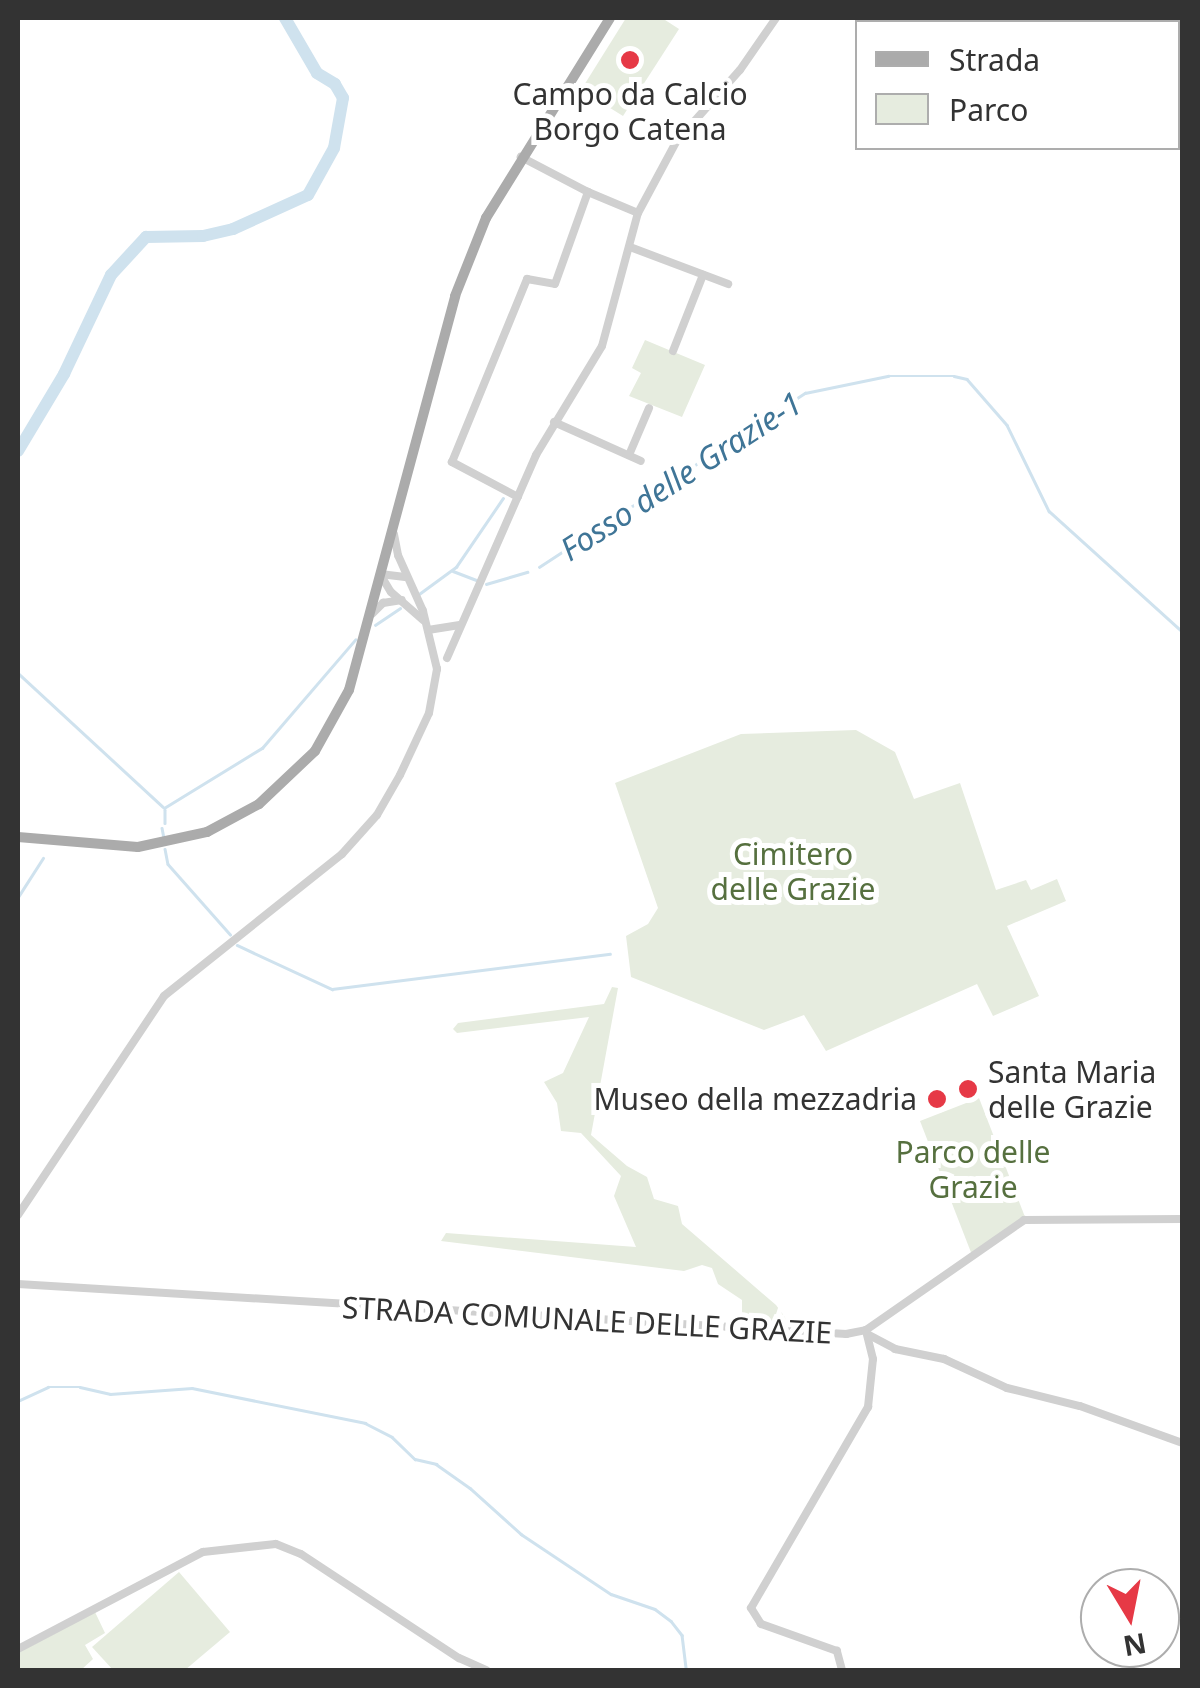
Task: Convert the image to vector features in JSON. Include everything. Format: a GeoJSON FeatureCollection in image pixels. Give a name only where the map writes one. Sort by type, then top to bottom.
{"type":"FeatureCollection","features":[{"type":"Feature","properties":{"kind":"main road"},"geometry":{"type":"LineString","coordinates":[[18,838],[138,847],[207,832],[259,804],[314,751],[348,690],[454,296],[486,218],[610,18]]}},
{"type":"Feature","properties":{"kind":"street"},"geometry":{"type":"LineString","coordinates":[[448,658],[554,422],[606,336],[638,213],[676,142],[740,70],[776,18]]}},
{"type":"Feature","properties":{"kind":"street"},"geometry":{"type":"LineString","coordinates":[[521,156],[588,192],[638,213]]}},
{"type":"Feature","properties":{"kind":"street"},"geometry":{"type":"LineString","coordinates":[[518,496],[452,462],[527,279],[556,284],[588,192]]}},
{"type":"Feature","properties":{"kind":"street"},"geometry":{"type":"LineString","coordinates":[[630,247],[728,284]]}},
{"type":"Feature","properties":{"kind":"street"},"geometry":{"type":"LineString","coordinates":[[673,351],[703,275]]}},
{"type":"Feature","properties":{"kind":"street"},"geometry":{"type":"LineString","coordinates":[[630,455],[650,408]]}},
{"type":"Feature","properties":{"kind":"street"},"geometry":{"type":"LineString","coordinates":[[554,422],[642,460]]}},
{"type":"Feature","properties":{"kind":"street"},"geometry":{"type":"LineString","coordinates":[[18,1215],[164,996],[342,854],[377,815],[429,713],[437,686],[428,630],[394,542],[394,517]]}},
{"type":"Feature","properties":{"kind":"street"},"geometry":{"type":"LineString","coordinates":[[380,574],[401,574],[409,580]]}},
{"type":"Feature","properties":{"kind":"street"},"geometry":{"type":"LineString","coordinates":[[380,574],[421,616],[428,630]]}},
{"type":"Feature","properties":{"kind":"street"},"geometry":{"type":"LineString","coordinates":[[366,624],[378,606],[402,600]]}},
{"type":"Feature","properties":{"kind":"street"},"geometry":{"type":"LineString","coordinates":[[428,630],[460,625]]}},
{"type":"Feature","properties":{"kind":"street","name":"STRADA COMUNALE DELLE GRAZIE"},"geometry":{"type":"LineString","coordinates":[[18,1284],[846,1334],[868,1332],[1024,1220],[1182,1219]]}},
{"type":"Feature","properties":{"kind":"street"},"geometry":{"type":"LineString","coordinates":[[868,1332],[895,1349],[944,1358],[1008,1388],[1080,1406],[1182,1443]]}},
{"type":"Feature","properties":{"kind":"street"},"geometry":{"type":"LineString","coordinates":[[842,1670],[837,1652],[762,1624],[751,1608],[868,1407],[874,1359],[868,1332]]}},
{"type":"Feature","properties":{"kind":"street"},"geometry":{"type":"LineString","coordinates":[[18,1649],[203,1552],[276,1544],[301,1554],[459,1658],[486,1670]]}},
{"type":"Feature","properties":{"kind":"green space","name":"Campo da Calcio Borgo Catena"},"geometry":{"type":"Polygon","coordinates":[[[626,18],[662,18],[679,29],[623,116],[581,90],[626,18]]]}},
{"type":"Feature","properties":{"kind":"green space"},"geometry":{"type":"Polygon","coordinates":[[[645,340],[705,365],[682,417],[629,396],[641,373],[632,368],[645,340]]]}},
{"type":"Feature","properties":{"kind":"green space","name":"Cimitero delle Grazie"},"geometry":{"type":"Polygon","coordinates":[[[856,730],[895,752],[914,799],[960,783],[996,890],[1026,880],[1031,890],[1057,879],[1066,901],[1007,926],[1039,996],[993,1016],[977,984],[826,1051],[804,1015],[764,1030],[631,977],[626,936],[648,924],[658,908],[615,783],[741,734],[856,730]]]}},
{"type":"Feature","properties":{"kind":"green space"},"geometry":{"type":"Polygon","coordinates":[[[612,987],[618,988],[591,1135],[627,1166],[647,1177],[654,1199],[678,1206],[682,1224],[776,1305],[793,1328],[742,1326],[742,1300],[718,1284],[712,1268],[702,1265],[684,1271],[441,1241],[446,1233],[636,1247],[614,1196],[621,1176],[581,1133],[561,1131],[557,1103],[544,1082],[563,1073],[589,1017],[457,1033],[453,1029],[458,1023],[604,1004],[612,987]]]}},
{"type":"Feature","properties":{"kind":"green space","name":"Parco delle Grazie"},"geometry":{"type":"Polygon","coordinates":[[[979,1098],[1025,1217],[972,1255],[920,1121],[979,1098]]]}},
{"type":"Feature","properties":{"kind":"green space"},"geometry":{"type":"Polygon","coordinates":[[[179,1572],[230,1632],[185,1670],[113,1670],[92,1647],[179,1572]]]}},
{"type":"Feature","properties":{"kind":"green space"},"geometry":{"type":"Polygon","coordinates":[[[95,1612],[105,1633],[85,1645],[93,1659],[81,1670],[18,1670],[18,1653],[95,1612]]]}},
{"type":"Feature","properties":{"kind":"waterway"},"geometry":{"type":"LineString","coordinates":[[18,451],[64,374],[111,275],[146,237],[203,236],[233,229],[308,195],[334,148],[343,98],[335,84],[317,73],[285,18]]}},
{"type":"Feature","properties":{"kind":"waterway","name":"Fosso delle Grazie-1"},"geometry":{"type":"LineString","coordinates":[[539,567],[805,393],[888,376],[954,376],[967,379],[1007,425],[1049,511],[1182,631]]}},
{"type":"Feature","properties":{"kind":"waterway"},"geometry":{"type":"LineString","coordinates":[[419,594],[456,567],[503,498]]}},
{"type":"Feature","properties":{"kind":"waterway","name":"Fosso delle Grazie-1"},"geometry":{"type":"LineString","coordinates":[[453,571],[477,580]]}},
{"type":"Feature","properties":{"kind":"waterway","name":"Fosso delle Grazie-1"},"geometry":{"type":"LineString","coordinates":[[486,584],[527,572]]}},
{"type":"Feature","properties":{"kind":"waterway","name":"Fosso delle Grazie-1"},"geometry":{"type":"LineString","coordinates":[[375,625],[400,608]]}},
{"type":"Feature","properties":{"kind":"waterway","name":"Fosso delle Grazie-1"},"geometry":{"type":"LineString","coordinates":[[164,808],[262,748],[355,640]]}},
{"type":"Feature","properties":{"kind":"waterway","name":"Fosso delle Grazie-1"},"geometry":{"type":"LineString","coordinates":[[18,673],[163,807]]}},
{"type":"Feature","properties":{"kind":"waterway"},"geometry":{"type":"LineString","coordinates":[[165,810],[165,823]]}},
{"type":"Feature","properties":{"kind":"waterway"},"geometry":{"type":"LineString","coordinates":[[162,828],[164,838]]}},
{"type":"Feature","properties":{"kind":"waterway"},"geometry":{"type":"LineString","coordinates":[[165,849],[168,864],[230,934]]}},
{"type":"Feature","properties":{"kind":"waterway"},"geometry":{"type":"LineString","coordinates":[[18,897],[43,858]]}},
{"type":"Feature","properties":{"kind":"waterway"},"geometry":{"type":"LineString","coordinates":[[237,945],[332,989],[610,954]]}},
{"type":"Feature","properties":{"kind":"waterway"},"geometry":{"type":"LineString","coordinates":[[18,1401],[48,1387],[80,1387],[110,1394],[192,1388],[365,1423],[392,1437],[415,1459],[436,1464],[470,1488],[521,1534],[611,1594],[655,1609],[671,1621],[682,1635],[686,1670]]}},
{"type":"Feature","properties":{"kind":"place","name":"Campo da Calcio Borgo Catena"},"geometry":{"type":"Point","coordinates":[630,60]}},
{"type":"Feature","properties":{"kind":"place","name":"Santa Maria delle Grazie"},"geometry":{"type":"Point","coordinates":[968,1089]}},
{"type":"Feature","properties":{"kind":"place","name":"Museo della mezzadria"},"geometry":{"type":"Point","coordinates":[937,1099]}}]}
